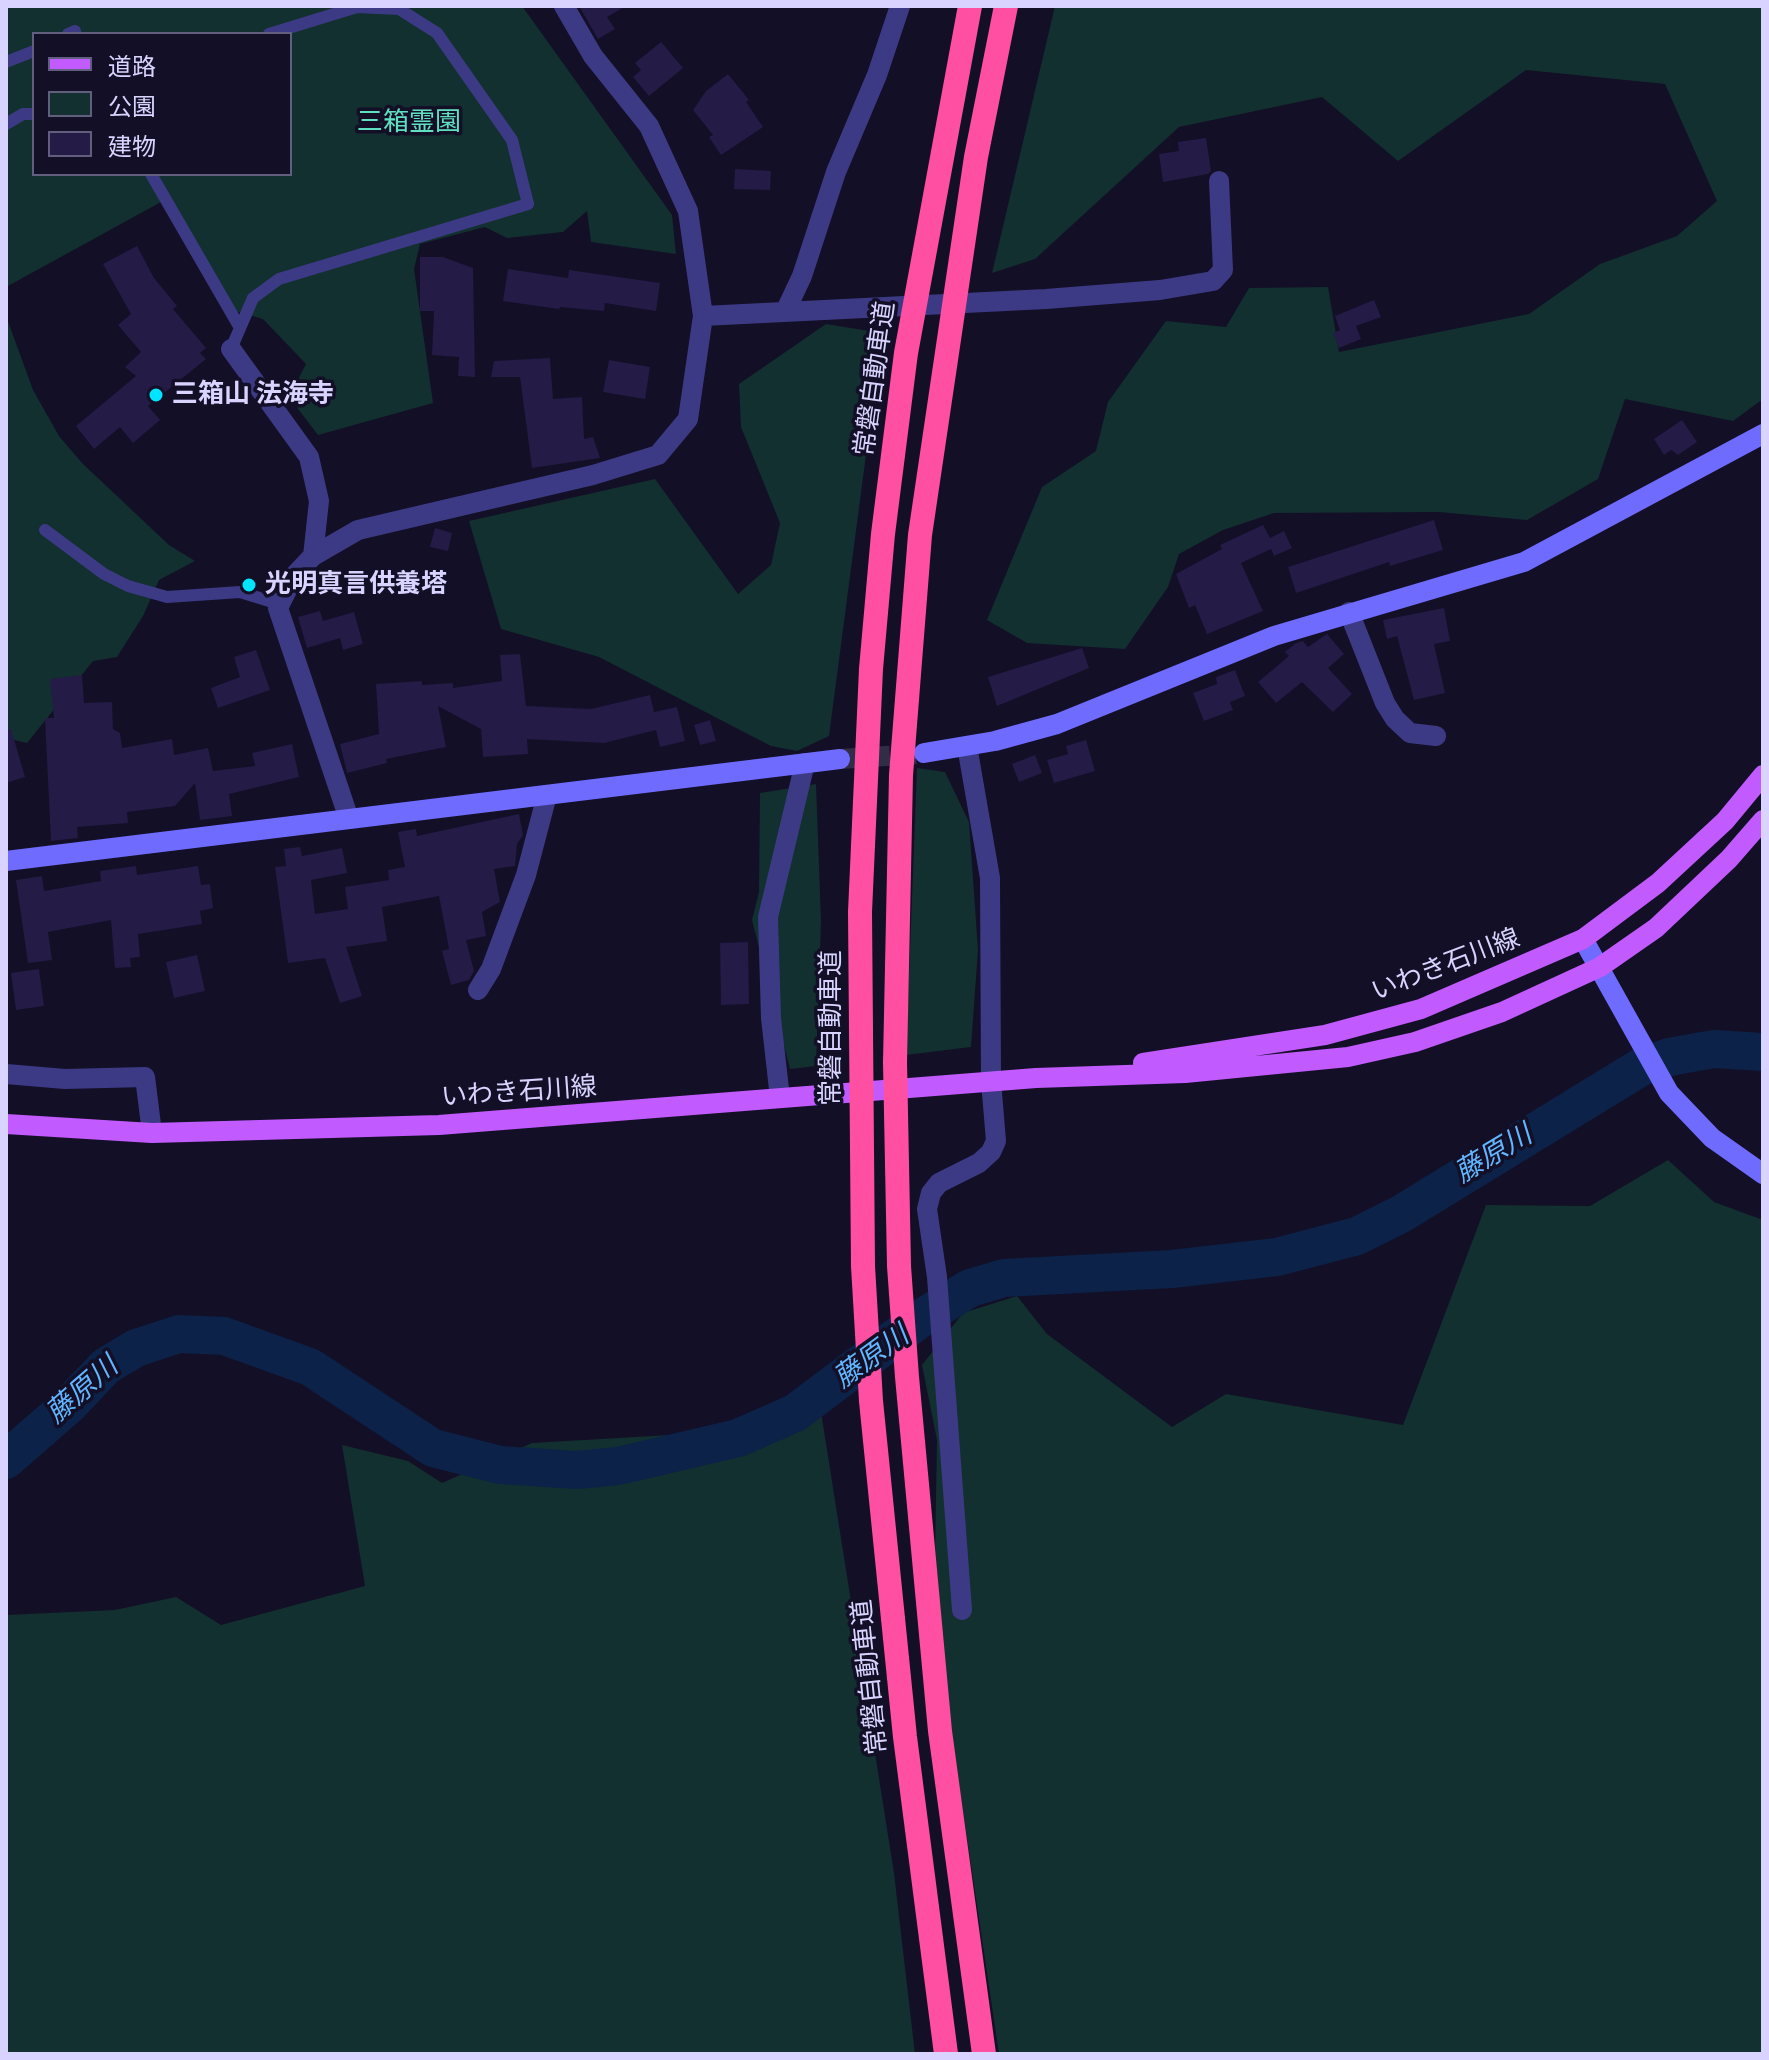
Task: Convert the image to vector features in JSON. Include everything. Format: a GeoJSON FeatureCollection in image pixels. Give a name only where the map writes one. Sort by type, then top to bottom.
{"type":"FeatureCollection","features":[{"type":"Feature","properties":{"kind":"highway","name":"常磐自動車道"},"geometry":{"type":"LineString","coordinates":[[946,2054],[905,1737],[871,1401],[863,1266],[860,912],[871,669],[883,534],[906,353],[970,6]]}},
{"type":"Feature","properties":{"kind":"highway"},"geometry":{"type":"LineString","coordinates":[[984,2054],[940,1731],[904,1345],[895,1062],[901,775],[920,535],[966,220],[1006,6]]}},
{"type":"Feature","properties":{"kind":"main road","name":"いわき石川線"},"geometry":{"type":"LineString","coordinates":[[1036,1078],[1325,1035],[1421,1009],[1583,939],[1670,872],[1725,821],[1763,775]]}},
{"type":"Feature","properties":{"kind":"main road","name":"いわき石川線"},"geometry":{"type":"LineString","coordinates":[[6,1124],[152,1133],[439,1125],[991,1081],[1185,1073],[1348,1057],[1415,1042],[1502,1012],[1600,967],[1656,928],[1729,859],[1763,820]]}},
{"type":"Feature","properties":{"kind":"street"},"geometry":{"type":"LineString","coordinates":[[349,819],[293,657],[279,604],[294,576],[313,556],[358,530],[593,475],[658,455],[688,419],[703,316],[688,211],[649,126],[593,56],[564,6]]}},
{"type":"Feature","properties":{"kind":"street"},"geometry":{"type":"LineString","coordinates":[[795,309],[802,276],[836,172],[877,75],[900,6]]}},
{"type":"Feature","properties":{"kind":"street"},"geometry":{"type":"LineString","coordinates":[[703,316],[795,309],[1046,299],[1160,290],[1213,281],[1223,270],[1219,181]]}},
{"type":"Feature","properties":{"kind":"street"},"geometry":{"type":"LineString","coordinates":[[231,349],[309,457],[319,501],[313,556]]}},
{"type":"Feature","properties":{"kind":"street"},"geometry":{"type":"LineString","coordinates":[[924,753],[1057,724],[1274,636],[1524,562],[1763,434]]}},
{"type":"Feature","properties":{"kind":"street"},"geometry":{"type":"LineString","coordinates":[[1349,612],[1385,703],[1395,719],[1410,733],[1436,736]]}},
{"type":"Feature","properties":{"kind":"street"},"geometry":{"type":"LineString","coordinates":[[962,1610],[937,1277],[927,1209],[931,1193],[939,1183],[979,1163],[991,1152],[996,1141],[991,1081],[990,878],[967,746]]}},
{"type":"Feature","properties":{"kind":"street"},"geometry":{"type":"LineString","coordinates":[[6,861],[840,759]]}},
{"type":"Feature","properties":{"kind":"street"},"geometry":{"type":"LineString","coordinates":[[780,1098],[771,1018],[768,917],[805,763]]}},
{"type":"Feature","properties":{"kind":"street"},"geometry":{"type":"LineString","coordinates":[[478,990],[491,969],[526,875],[547,795]]}},
{"type":"Feature","properties":{"kind":"street"},"geometry":{"type":"LineString","coordinates":[[1583,939],[1669,1093],[1712,1138],[1763,1174]]}},
{"type":"Feature","properties":{"kind":"street"},"geometry":{"type":"LineString","coordinates":[[6,1074],[65,1079],[145,1077],[152,1133]]}},
{"type":"Feature","properties":{"kind":"lane"},"geometry":{"type":"LineString","coordinates":[[231,349],[253,298],[279,279],[528,204],[512,140],[437,33],[399,9],[357,7],[276,32]]}},
{"type":"Feature","properties":{"kind":"lane"},"geometry":{"type":"LineString","coordinates":[[6,62],[32,52]]}},
{"type":"Feature","properties":{"kind":"lane"},"geometry":{"type":"LineString","coordinates":[[6,124],[23,114],[32,114]]}},
{"type":"Feature","properties":{"kind":"lane"},"geometry":{"type":"LineString","coordinates":[[152,176],[240,328]]}},
{"type":"Feature","properties":{"kind":"lane"},"geometry":{"type":"LineString","coordinates":[[45,530],[104,574],[128,586],[167,597],[240,592],[279,604]]}},
{"type":"Feature","properties":{"kind":"green space","name":"三箱霊園"},"geometry":{"type":"Polygon","coordinates":[[[6,6],[522,6],[672,215],[676,254],[591,242],[587,211],[563,232],[507,238],[485,227],[420,244],[414,269],[433,403],[318,435],[289,397],[306,364],[263,319],[224,308],[161,202],[6,287],[6,6]]]}},
{"type":"Feature","properties":{"kind":"green space"},"geometry":{"type":"Polygon","coordinates":[[[1055,6],[1763,6],[1763,399],[1733,421],[1625,399],[1598,479],[1527,520],[1439,512],[1274,513],[1223,530],[1179,554],[1168,587],[1125,649],[1027,643],[987,620],[1042,487],[1096,451],[1108,402],[1166,321],[1226,327],[1249,288],[1328,287],[1339,352],[1529,314],[1600,264],[1677,236],[1717,201],[1665,84],[1526,70],[1398,161],[1322,97],[1179,127],[1035,259],[992,273],[1055,6]]]}},
{"type":"Feature","properties":{"kind":"green space"},"geometry":{"type":"Polygon","coordinates":[[[6,316],[33,390],[59,436],[82,463],[169,545],[195,561],[159,580],[143,616],[117,657],[93,661],[27,743],[6,738],[6,316]]]}},
{"type":"Feature","properties":{"kind":"green space"},"geometry":{"type":"Polygon","coordinates":[[[826,324],[882,333],[829,736],[797,751],[771,746],[599,657],[501,629],[469,521],[655,479],[738,594],[771,565],[780,523],[741,427],[739,384],[826,324]]]}},
{"type":"Feature","properties":{"kind":"green space"},"geometry":{"type":"Polygon","coordinates":[[[917,768],[945,772],[969,822],[978,950],[971,1047],[906,1055],[917,768]]]}},
{"type":"Feature","properties":{"kind":"green space"},"geometry":{"type":"Polygon","coordinates":[[[816,784],[821,921],[816,1066],[790,1069],[752,920],[759,892],[760,793],[816,784]]]}},
{"type":"Feature","properties":{"kind":"green space"},"geometry":{"type":"Polygon","coordinates":[[[1668,1160],[1714,1202],[1763,1220],[1763,2054],[999,2054],[934,1614],[937,1440],[922,1365],[963,1313],[1017,1296],[1047,1334],[1172,1427],[1226,1394],[1403,1425],[1486,1205],[1590,1206],[1668,1160]]]}},
{"type":"Feature","properties":{"kind":"green space"},"geometry":{"type":"Polygon","coordinates":[[[821,1412],[894,1873],[915,2054],[6,2054],[6,1615],[115,1610],[176,1597],[221,1625],[365,1586],[342,1445],[408,1461],[442,1483],[532,1443],[687,1434],[821,1412]]]}},
{"type":"Feature","properties":{"kind":"building"},"geometry":{"type":"Polygon","coordinates":[[[579,6],[626,6],[607,17],[615,29],[598,39],[579,6]]]}},
{"type":"Feature","properties":{"kind":"building"},"geometry":{"type":"Polygon","coordinates":[[[661,42],[683,68],[649,96],[633,77],[641,70],[635,63],[661,42]]]}},
{"type":"Feature","properties":{"kind":"building"},"geometry":{"type":"Polygon","coordinates":[[[728,74],[749,100],[746,102],[763,127],[721,155],[709,137],[713,135],[693,110],[706,91],[728,74]]]}},
{"type":"Feature","properties":{"kind":"building"},"geometry":{"type":"Polygon","coordinates":[[[1206,138],[1211,171],[1163,182],[1159,154],[1179,151],[1178,142],[1206,138]]]}},
{"type":"Feature","properties":{"kind":"building"},"geometry":{"type":"Polygon","coordinates":[[[735,169],[771,171],[770,190],[734,189],[735,169]]]}},
{"type":"Feature","properties":{"kind":"building"},"geometry":{"type":"Polygon","coordinates":[[[137,246],[154,278],[177,306],[173,309],[206,348],[200,353],[206,359],[148,406],[160,420],[133,443],[120,427],[94,449],[76,426],[136,376],[125,367],[141,352],[118,325],[131,314],[103,264],[137,246]]]}},
{"type":"Feature","properties":{"kind":"building"},"geometry":{"type":"Polygon","coordinates":[[[420,257],[443,257],[473,268],[475,377],[458,376],[459,357],[432,355],[434,311],[420,311],[420,257]]]}},
{"type":"Feature","properties":{"kind":"building"},"geometry":{"type":"Polygon","coordinates":[[[508,269],[568,278],[569,270],[660,283],[656,311],[605,303],[604,311],[559,309],[503,301],[508,269]]]}},
{"type":"Feature","properties":{"kind":"building"},"geometry":{"type":"Polygon","coordinates":[[[1374,300],[1381,317],[1356,326],[1361,339],[1339,348],[1333,333],[1340,330],[1335,316],[1374,300]]]}},
{"type":"Feature","properties":{"kind":"building"},"geometry":{"type":"Polygon","coordinates":[[[550,358],[553,399],[582,397],[584,439],[593,437],[600,458],[532,468],[520,377],[491,377],[494,361],[550,358]]]}},
{"type":"Feature","properties":{"kind":"building"},"geometry":{"type":"Polygon","coordinates":[[[609,360],[650,367],[645,399],[603,392],[609,360]]]}},
{"type":"Feature","properties":{"kind":"building"},"geometry":{"type":"Polygon","coordinates":[[[1682,420],[1697,442],[1678,455],[1671,450],[1664,455],[1654,439],[1682,420]]]}},
{"type":"Feature","properties":{"kind":"building"},"geometry":{"type":"Polygon","coordinates":[[[1434,520],[1443,550],[1390,566],[1389,562],[1296,593],[1288,567],[1434,520]]]}},
{"type":"Feature","properties":{"kind":"building"},"geometry":{"type":"Polygon","coordinates":[[[1263,525],[1270,538],[1284,531],[1292,548],[1274,556],[1271,549],[1241,563],[1263,611],[1207,634],[1195,605],[1189,608],[1176,574],[1222,549],[1220,545],[1263,525]]]}},
{"type":"Feature","properties":{"kind":"building"},"geometry":{"type":"Polygon","coordinates":[[[435,528],[452,533],[448,551],[430,547],[435,528]]]}},
{"type":"Feature","properties":{"kind":"building"},"geometry":{"type":"Polygon","coordinates":[[[1444,608],[1450,641],[1434,644],[1445,693],[1414,700],[1397,636],[1387,639],[1383,620],[1444,608]]]}},
{"type":"Feature","properties":{"kind":"building"},"geometry":{"type":"Polygon","coordinates":[[[320,611],[323,621],[354,612],[363,644],[343,650],[340,638],[307,648],[298,617],[320,611]]]}},
{"type":"Feature","properties":{"kind":"building"},"geometry":{"type":"Polygon","coordinates":[[[1327,634],[1344,654],[1328,668],[1352,694],[1333,712],[1302,682],[1276,703],[1258,682],[1289,656],[1285,652],[1296,643],[1303,641],[1308,647],[1327,634]]]}},
{"type":"Feature","properties":{"kind":"building"},"geometry":{"type":"Polygon","coordinates":[[[1082,648],[1089,668],[997,706],[988,677],[1082,648]]]}},
{"type":"Feature","properties":{"kind":"building"},"geometry":{"type":"Polygon","coordinates":[[[256,650],[270,690],[218,708],[211,688],[240,677],[234,657],[256,650]]]}},
{"type":"Feature","properties":{"kind":"building"},"geometry":{"type":"Polygon","coordinates":[[[520,654],[526,706],[591,709],[650,695],[654,712],[677,707],[685,741],[660,747],[656,730],[604,743],[527,739],[528,754],[483,757],[481,729],[438,706],[446,747],[386,759],[387,763],[347,773],[340,744],[379,734],[376,684],[422,681],[422,685],[453,683],[453,688],[502,681],[500,655],[520,654]]]}},
{"type":"Feature","properties":{"kind":"building"},"geometry":{"type":"Polygon","coordinates":[[[1235,670],[1245,696],[1230,702],[1233,710],[1204,721],[1193,693],[1217,684],[1216,677],[1235,670]]]}},
{"type":"Feature","properties":{"kind":"building"},"geometry":{"type":"Polygon","coordinates":[[[82,675],[84,703],[112,702],[113,729],[120,733],[122,748],[172,739],[174,755],[208,748],[213,771],[255,766],[252,753],[292,744],[299,777],[229,794],[232,816],[200,820],[195,783],[175,806],[127,812],[128,823],[77,827],[78,838],[51,841],[45,718],[54,718],[50,679],[82,675]]]}},
{"type":"Feature","properties":{"kind":"building"},"geometry":{"type":"Polygon","coordinates":[[[710,720],[716,741],[700,745],[694,725],[710,720]]]}},
{"type":"Feature","properties":{"kind":"building"},"geometry":{"type":"Polygon","coordinates":[[[11,729],[25,777],[6,783],[6,730],[11,729]]]}},
{"type":"Feature","properties":{"kind":"building"},"geometry":{"type":"Polygon","coordinates":[[[1086,740],[1095,771],[1054,783],[1047,760],[1068,754],[1066,746],[1086,740]]]}},
{"type":"Feature","properties":{"kind":"building"},"geometry":{"type":"Polygon","coordinates":[[[1035,755],[1042,773],[1019,782],[1012,764],[1035,755]]]}},
{"type":"Feature","properties":{"kind":"building"},"geometry":{"type":"Polygon","coordinates":[[[519,814],[523,835],[517,844],[515,866],[494,869],[500,902],[482,912],[486,936],[466,940],[474,971],[469,980],[451,985],[442,951],[449,949],[439,896],[382,907],[387,941],[346,947],[362,996],[340,1003],[325,958],[288,963],[275,867],[286,866],[284,849],[300,847],[302,856],[342,848],[347,873],[311,880],[315,914],[348,909],[345,887],[389,880],[388,870],[405,867],[398,832],[416,829],[417,836],[519,814]]]}},
{"type":"Feature","properties":{"kind":"building"},"geometry":{"type":"Polygon","coordinates":[[[136,866],[137,875],[198,866],[201,885],[210,884],[213,908],[200,911],[202,924],[138,934],[140,957],[130,958],[131,967],[115,968],[111,920],[48,932],[52,960],[28,963],[16,880],[42,876],[44,891],[101,881],[100,871],[136,866]]]}},
{"type":"Feature","properties":{"kind":"building"},"geometry":{"type":"Polygon","coordinates":[[[748,942],[749,1004],[721,1005],[720,943],[748,942]]]}},
{"type":"Feature","properties":{"kind":"building"},"geometry":{"type":"Polygon","coordinates":[[[197,955],[205,991],[174,998],[166,962],[197,955]]]}},
{"type":"Feature","properties":{"kind":"building"},"geometry":{"type":"Polygon","coordinates":[[[39,969],[44,1006],[16,1010],[11,973],[39,969]]]}},
{"type":"Feature","properties":{"kind":"waterway","name":"藤原川"},"geometry":{"type":"LineString","coordinates":[[6,1460],[70,1404],[106,1366],[136,1348],[179,1334],[224,1336],[310,1367],[433,1448],[500,1465],[577,1470],[618,1466],[738,1438],[795,1413],[920,1319],[970,1288],[1004,1278],[1172,1269],[1277,1257],[1357,1236],[1401,1214],[1641,1067],[1669,1057],[1714,1049],[1763,1052]]}},
{"type":"Feature","properties":{"kind":"tunnel"},"geometry":{"type":"LineString","coordinates":[[840,759],[916,754]]}},
{"type":"Feature","properties":{"kind":"place","name":"三箱山 法海寺"},"geometry":{"type":"Point","coordinates":[156,395]}},
{"type":"Feature","properties":{"kind":"place","name":"光明真言供養塔"},"geometry":{"type":"Point","coordinates":[249,585]}}]}
